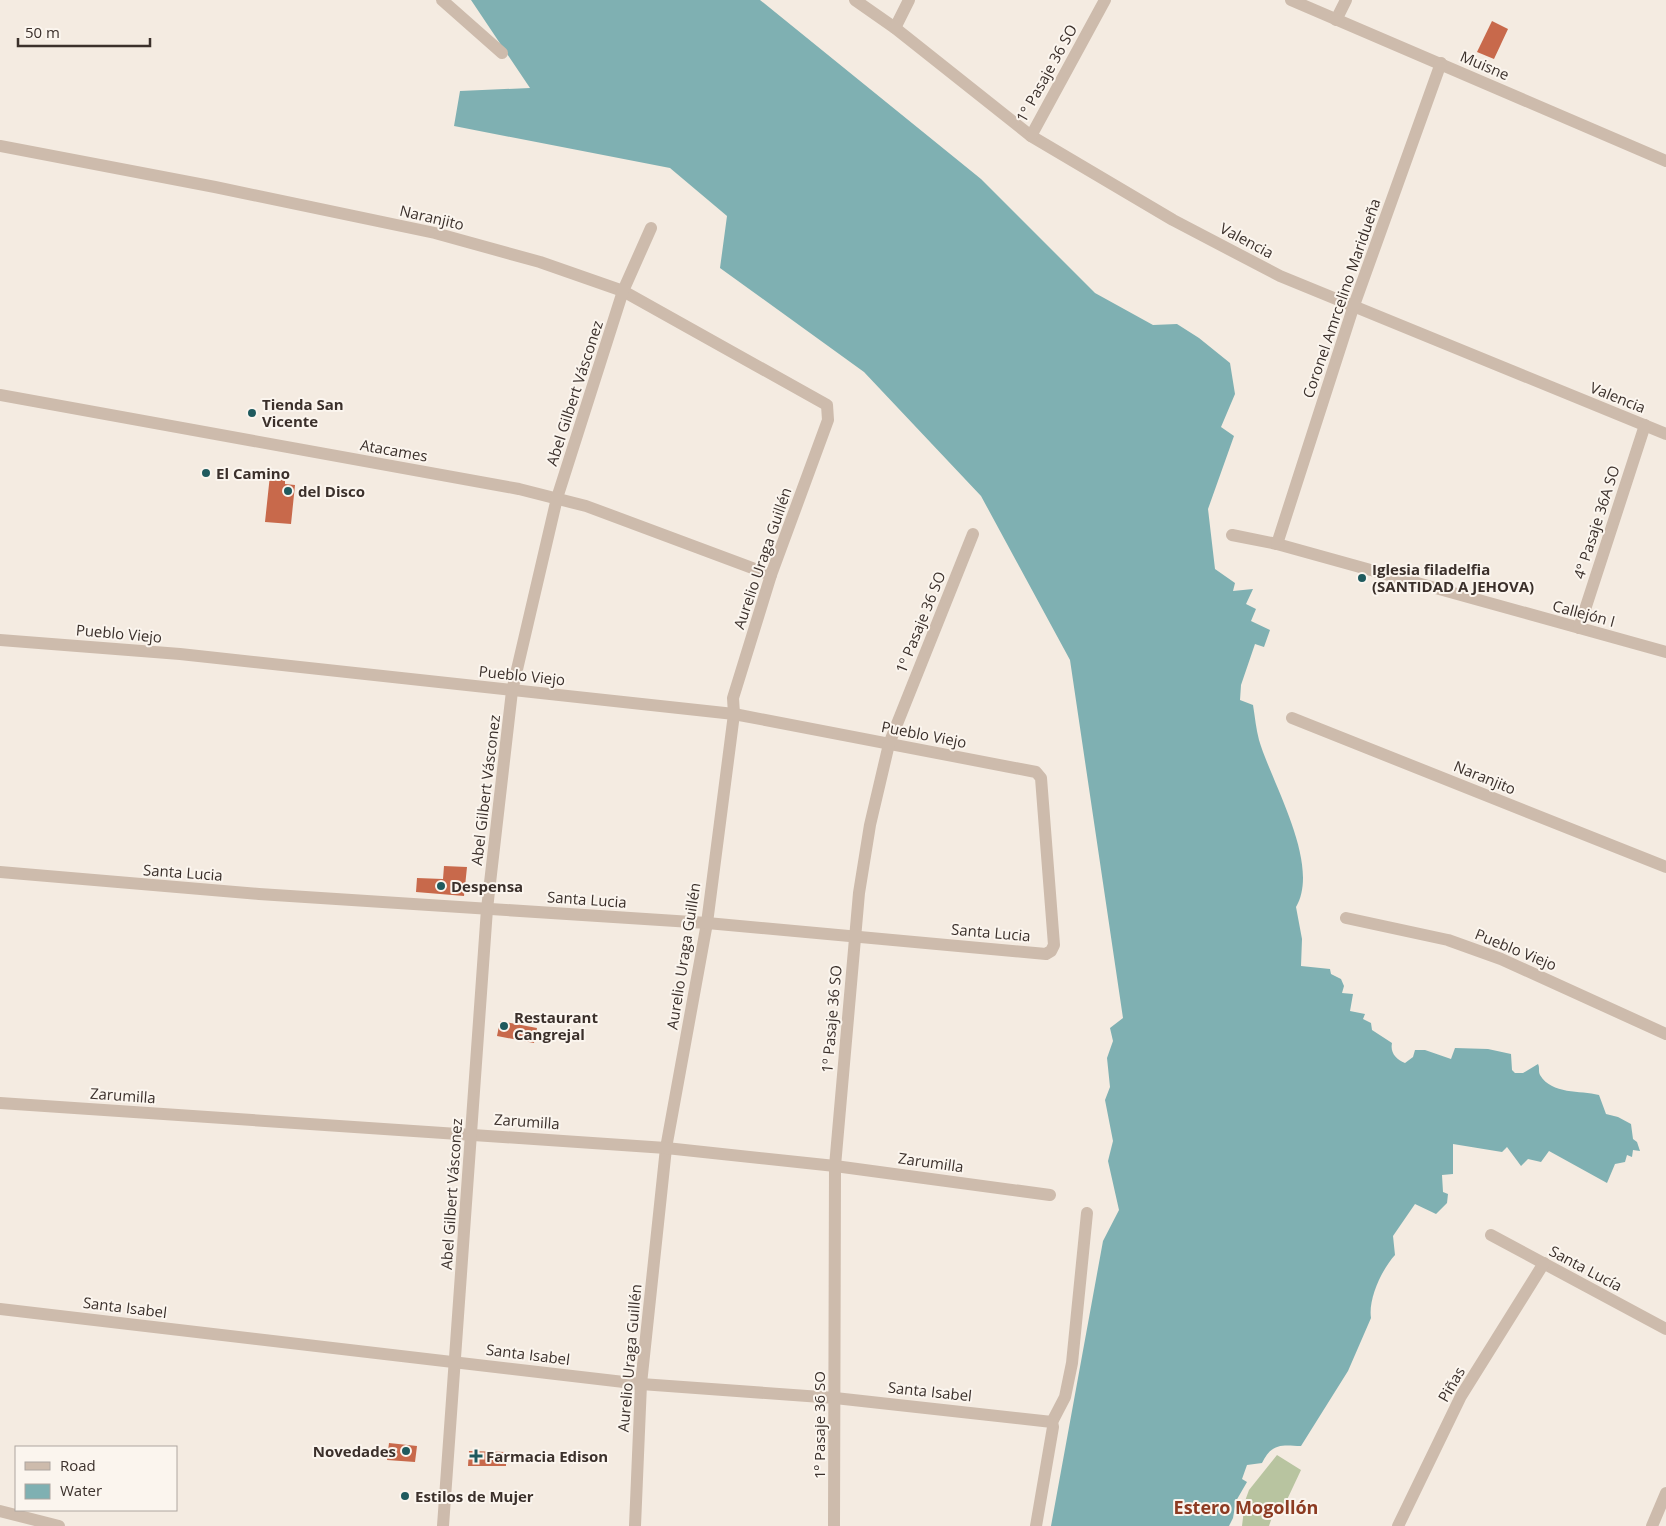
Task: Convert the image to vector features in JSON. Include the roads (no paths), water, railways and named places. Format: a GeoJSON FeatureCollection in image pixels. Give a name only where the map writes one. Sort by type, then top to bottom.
{"type":"FeatureCollection","features":[{"type":"Feature","properties":{"kind":"street"},"geometry":{"type":"LineString","coordinates":[[442,0],[502,53]]}},
{"type":"Feature","properties":{"kind":"street","name":"Valencia"},"geometry":{"type":"LineString","coordinates":[[855,0],[895,28],[1031,136],[1174,220],[1280,276],[1353,308],[1666,434]]}},
{"type":"Feature","properties":{"kind":"street"},"geometry":{"type":"LineString","coordinates":[[895,28],[909,0]]}},
{"type":"Feature","properties":{"kind":"street","name":"1° Pasaje 36 SO"},"geometry":{"type":"LineString","coordinates":[[1031,136],[1104,0]]}},
{"type":"Feature","properties":{"kind":"street","name":"Muisne"},"geometry":{"type":"LineString","coordinates":[[1291,0],[1666,161]]}},
{"type":"Feature","properties":{"kind":"street"},"geometry":{"type":"LineString","coordinates":[[1336,20],[1346,0]]}},
{"type":"Feature","properties":{"kind":"street","name":"Coronel Amrcelino Maridueña"},"geometry":{"type":"LineString","coordinates":[[1277,544],[1353,308],[1441,64]]}},
{"type":"Feature","properties":{"kind":"street","name":"Naranjito"},"geometry":{"type":"LineString","coordinates":[[0,146],[216,187],[435,233],[540,262],[623,291],[827,405]]}},
{"type":"Feature","properties":{"kind":"street","name":"Abel Gilbert Vásconez"},"geometry":{"type":"LineString","coordinates":[[443,1526],[488,909],[512,691],[558,498],[623,291],[651,228]]}},
{"type":"Feature","properties":{"kind":"street","name":"Atacames"},"geometry":{"type":"LineString","coordinates":[[0,395],[499,485],[558,498],[586,506],[772,575]]}},
{"type":"Feature","properties":{"kind":"street","name":"Aurelio Uraga Guillén"},"geometry":{"type":"LineString","coordinates":[[636,1526],[641,1384],[666,1148],[707,923],[734,714],[733,695],[772,575],[828,420],[827,405]]}},
{"type":"Feature","properties":{"kind":"street","name":"4° Pasaje 36A SO"},"geometry":{"type":"LineString","coordinates":[[1579,628],[1645,426]]}},
{"type":"Feature","properties":{"kind":"street","name":"1º Pasaje 36 SO"},"geometry":{"type":"LineString","coordinates":[[834,1526],[835,1166],[854,937],[870,825],[889,744],[973,534]]}},
{"type":"Feature","properties":{"kind":"street","name":"Callejón I"},"geometry":{"type":"LineString","coordinates":[[1232,535],[1277,544],[1666,652]]}},
{"type":"Feature","properties":{"kind":"street","name":"Pueblo Viejo"},"geometry":{"type":"LineString","coordinates":[[0,640],[180,654],[734,714],[1036,772],[1042,778],[1054,944],[1051,951]]}},
{"type":"Feature","properties":{"kind":"street","name":"Naranjito"},"geometry":{"type":"LineString","coordinates":[[1292,718],[1666,867]]}},
{"type":"Feature","properties":{"kind":"street","name":"Santa Lucia"},"geometry":{"type":"LineString","coordinates":[[0,872],[143,885],[707,923],[1046,954],[1051,951]]}},
{"type":"Feature","properties":{"kind":"street","name":"Pueblo Viejo"},"geometry":{"type":"LineString","coordinates":[[1346,918],[1448,940],[1501,959],[1666,1034]]}},
{"type":"Feature","properties":{"kind":"street","name":"Zarumilla"},"geometry":{"type":"LineString","coordinates":[[0,1103],[666,1148],[835,1166],[1050,1195]]}},
{"type":"Feature","properties":{"kind":"street"},"geometry":{"type":"LineString","coordinates":[[1036,1526],[1053,1427],[1052,1422],[1064,1397],[1072,1363],[1087,1212]]}},
{"type":"Feature","properties":{"kind":"street","name":"Santa Lucía"},"geometry":{"type":"LineString","coordinates":[[1491,1235],[1666,1329]]}},
{"type":"Feature","properties":{"kind":"street","name":"Piñas"},"geometry":{"type":"LineString","coordinates":[[1398,1526],[1462,1396],[1544,1263]]}},
{"type":"Feature","properties":{"kind":"street","name":"Santa Isabel"},"geometry":{"type":"LineString","coordinates":[[0,1309],[641,1384],[835,1398],[1052,1422]]}},
{"type":"Feature","properties":{"kind":"street"},"geometry":{"type":"LineString","coordinates":[[1658,1521],[1666,1493]]}},
{"type":"Feature","properties":{"kind":"street"},"geometry":{"type":"LineString","coordinates":[[0,1511],[59,1526]]}},
{"type":"Feature","properties":{"kind":"water"},"geometry":{"type":"Polygon","coordinates":[[[471,0],[760,0],[981,179],[1095,293],[1153,325],[1177,324],[1199,338],[1230,363],[1235,394],[1221,427],[1234,436],[1208,509],[1215,569],[1235,583],[1233,591],[1253,589],[1246,604],[1256,609],[1251,621],[1270,630],[1264,647],[1255,644],[1241,685],[1240,700],[1253,705],[1259,740],[1299,847],[1303,869],[1302,889],[1296,907],[1302,939],[1301,966],[1330,969],[1331,974],[1341,979],[1344,986],[1342,993],[1353,994],[1350,1011],[1365,1014],[1363,1019],[1371,1023],[1372,1030],[1392,1043],[1394,1055],[1405,1063],[1413,1057],[1415,1050],[1425,1050],[1451,1059],[1455,1048],[1488,1049],[1511,1054],[1512,1070],[1515,1073],[1523,1073],[1538,1064],[1540,1075],[1552,1086],[1567,1091],[1599,1095],[1606,1114],[1618,1117],[1631,1124],[1633,1139],[1637,1142],[1640,1151],[1633,1150],[1632,1157],[1627,1155],[1625,1162],[1615,1164],[1607,1183],[1549,1151],[1541,1162],[1528,1159],[1521,1166],[1507,1147],[1502,1152],[1453,1144],[1453,1174],[1442,1175],[1443,1192],[1448,1194],[1447,1203],[1436,1214],[1415,1204],[1393,1236],[1395,1255],[1385,1268],[1377,1285],[1372,1302],[1371,1318],[1348,1371],[1301,1446],[1288,1445],[1278,1447],[1266,1456],[1262,1463],[1247,1465],[1242,1479],[1247,1482],[1236,1501],[1233,1518],[1229,1526],[1051,1526],[1103,1241],[1119,1210],[1108,1161],[1113,1141],[1105,1100],[1110,1087],[1107,1058],[1113,1041],[1110,1028],[1123,1018],[1070,660],[981,496],[864,372],[720,268],[727,216],[670,168],[454,126],[460,91],[530,88],[471,0]]]}},
{"type":"Feature","properties":{"kind":"place","name":"Tienda San Vicente"},"geometry":{"type":"Point","coordinates":[252,413]}},
{"type":"Feature","properties":{"kind":"place","name":"El Camino"},"geometry":{"type":"Point","coordinates":[206,473]}},
{"type":"Feature","properties":{"kind":"place","name":"del Disco"},"geometry":{"type":"Point","coordinates":[288,491]}},
{"type":"Feature","properties":{"kind":"place","name":"Iglesia filadelfia (SANTIDAD A JEHOVA)"},"geometry":{"type":"Point","coordinates":[1362,578]}},
{"type":"Feature","properties":{"kind":"place","name":"Despensa"},"geometry":{"type":"Point","coordinates":[441,886]}},
{"type":"Feature","properties":{"kind":"place","name":"Restaurant Cangrejal"},"geometry":{"type":"Point","coordinates":[504,1026]}},
{"type":"Feature","properties":{"kind":"place","name":"Novedades"},"geometry":{"type":"Point","coordinates":[406,1451]}},
{"type":"Feature","properties":{"kind":"place","name":"Farmacia Edison"},"geometry":{"type":"Point","coordinates":[476,1456]}},
{"type":"Feature","properties":{"kind":"place","name":"Estilos de Mujer"},"geometry":{"type":"Point","coordinates":[405,1496]}},
{"type":"Feature","properties":{"kind":"district","name":"Estero Mogollón"},"geometry":{"type":"Point","coordinates":[1246,1507]}}]}
